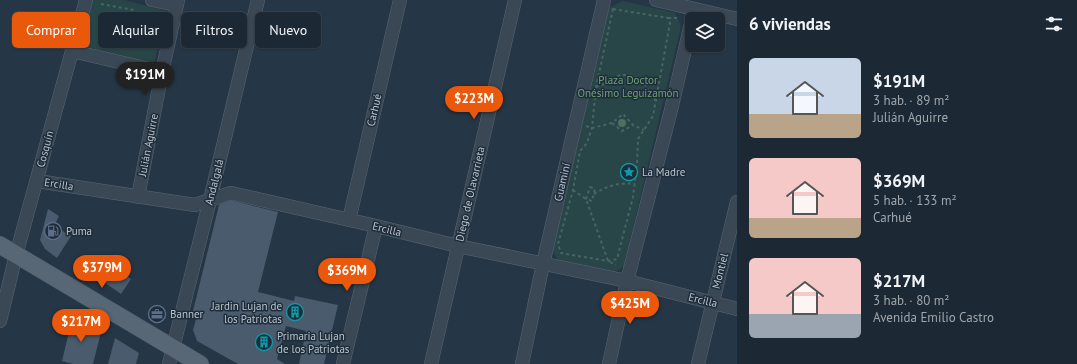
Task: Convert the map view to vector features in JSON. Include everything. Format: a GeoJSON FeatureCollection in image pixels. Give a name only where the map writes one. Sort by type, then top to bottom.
{"type":"FeatureCollection","features":[{"type":"Feature","properties":{"kind":"main road"},"geometry":{"type":"LineString","coordinates":[[0,245],[200,364]]}},
{"type":"Feature","properties":{"kind":"street","name":"Cosquín"},"geometry":{"type":"LineString","coordinates":[[0,321],[16,255],[86,0]]}},
{"type":"Feature","properties":{"kind":"street"},"geometry":{"type":"LineString","coordinates":[[152,0],[177,3]]}},
{"type":"Feature","properties":{"kind":"street","name":"Andalgalá"},"geometry":{"type":"LineString","coordinates":[[169,364],[258,0]]}},
{"type":"Feature","properties":{"kind":"street","name":"Carhué"},"geometry":{"type":"LineString","coordinates":[[349,220],[400,0]]}},
{"type":"Feature","properties":{"kind":"street","name":"Diego de Olavarrieta"},"geometry":{"type":"LineString","coordinates":[[431,364],[515,0]]}},
{"type":"Feature","properties":{"kind":"street","name":"Guaminí"},"geometry":{"type":"LineString","coordinates":[[522,364],[543,264],[604,0]]}},
{"type":"Feature","properties":{"kind":"street"},"geometry":{"type":"LineString","coordinates":[[656,0],[694,12]]}},
{"type":"Feature","properties":{"kind":"street","name":"Julián Aguirre"},"geometry":{"type":"LineString","coordinates":[[138,197],[177,3]]}},
{"type":"Feature","properties":{"kind":"street"},"geometry":{"type":"LineString","coordinates":[[725,17],[737,19]]}},
{"type":"Feature","properties":{"kind":"street"},"geometry":{"type":"LineString","coordinates":[[609,364],[627,281],[685,50]]}},
{"type":"Feature","properties":{"kind":"street"},"geometry":{"type":"LineString","coordinates":[[72,51],[162,72]]}},
{"type":"Feature","properties":{"kind":"street","name":"Ercilla"},"geometry":{"type":"LineString","coordinates":[[37,181],[195,205],[231,193],[458,246],[627,281],[737,308]]}},
{"type":"Feature","properties":{"kind":"street","name":"Montiel"},"geometry":{"type":"LineString","coordinates":[[698,364],[737,202]]}},
{"type":"Feature","properties":{"kind":"street"},"geometry":{"type":"LineString","coordinates":[[343,364],[376,226]]}},
{"type":"Feature","properties":{"kind":"path"},"geometry":{"type":"LineString","coordinates":[[101,4],[134,10],[134,12]]}},
{"type":"Feature","properties":{"kind":"path"},"geometry":{"type":"LineString","coordinates":[[608,261],[617,259],[633,197],[638,139],[653,116],[670,24],[668,18],[613,9],[596,86],[592,128],[580,151],[573,190],[558,244],[560,253],[608,261],[621,268],[627,281]]}},
{"type":"Feature","properties":{"kind":"path"},"geometry":{"type":"LineString","coordinates":[[596,86],[606,83],[620,75],[629,75],[640,79],[656,101]]}},
{"type":"Feature","properties":{"kind":"path"},"geometry":{"type":"LineString","coordinates":[[575,123],[592,128],[612,123],[623,114],[634,125],[644,130]]}},
{"type":"Feature","properties":{"kind":"path"},"geometry":{"type":"LineString","coordinates":[[612,123],[622,131],[634,125]]}},
{"type":"Feature","properties":{"kind":"path"},"geometry":{"type":"LineString","coordinates":[[594,194],[607,186],[627,183],[635,184]]}},
{"type":"Feature","properties":{"kind":"path"},"geometry":{"type":"LineString","coordinates":[[573,190],[586,199],[592,201],[595,189],[590,187],[586,199],[608,261]]}},
{"type":"Feature","properties":{"kind":"green space"},"geometry":{"type":"Polygon","coordinates":[[[92,0],[124,0],[166,11],[98,12],[98,48],[158,48],[154,64],[90,48],[89,12],[92,0]]]}},
{"type":"Feature","properties":{"kind":"green space","name":"Plaza Doctor Onésimo Leguizamón"},"geometry":{"type":"Polygon","coordinates":[[[623,1],[675,13],[681,26],[624,266],[617,271],[610,272],[558,260],[551,249],[608,8],[623,1]]]}},
{"type":"Feature","properties":{"kind":"building"},"geometry":{"type":"Polygon","coordinates":[[[230,200],[278,212],[258,292],[294,301],[295,296],[338,305],[324,364],[299,364],[306,331],[286,326],[277,359],[285,364],[238,364],[197,341],[193,330],[198,312],[193,311],[219,205],[230,200]]]}},
{"type":"Feature","properties":{"kind":"building","name":"Puma"},"geometry":{"type":"Polygon","coordinates":[[[48,209],[59,216],[54,226],[71,236],[57,258],[45,249],[40,240],[48,209]]]}},
{"type":"Feature","properties":{"kind":"building"},"geometry":{"type":"Polygon","coordinates":[[[105,261],[131,279],[121,294],[95,276],[105,261]]]}},
{"type":"Feature","properties":{"kind":"building"},"geometry":{"type":"Polygon","coordinates":[[[73,315],[101,332],[93,364],[73,364],[62,361],[73,315]]]}},
{"type":"Feature","properties":{"kind":"building"},"geometry":{"type":"Polygon","coordinates":[[[115,338],[139,353],[136,364],[108,364],[115,338]]]}},
{"type":"Feature","properties":{"kind":"place","name":"La Madre"},"geometry":{"type":"Point","coordinates":[629,172]}},
{"type":"Feature","properties":{"kind":"place","name":"Puma"},"geometry":{"type":"Point","coordinates":[53,231]}},
{"type":"Feature","properties":{"kind":"place","name":"Jardin Lujan de los Patriotas"},"geometry":{"type":"Point","coordinates":[295,312]}},
{"type":"Feature","properties":{"kind":"place","name":"Banner"},"geometry":{"type":"Point","coordinates":[157,314]}},
{"type":"Feature","properties":{"kind":"place","name":"Primaria Lujan de los Patriotas"},"geometry":{"type":"Point","coordinates":[264,342]}}]}
